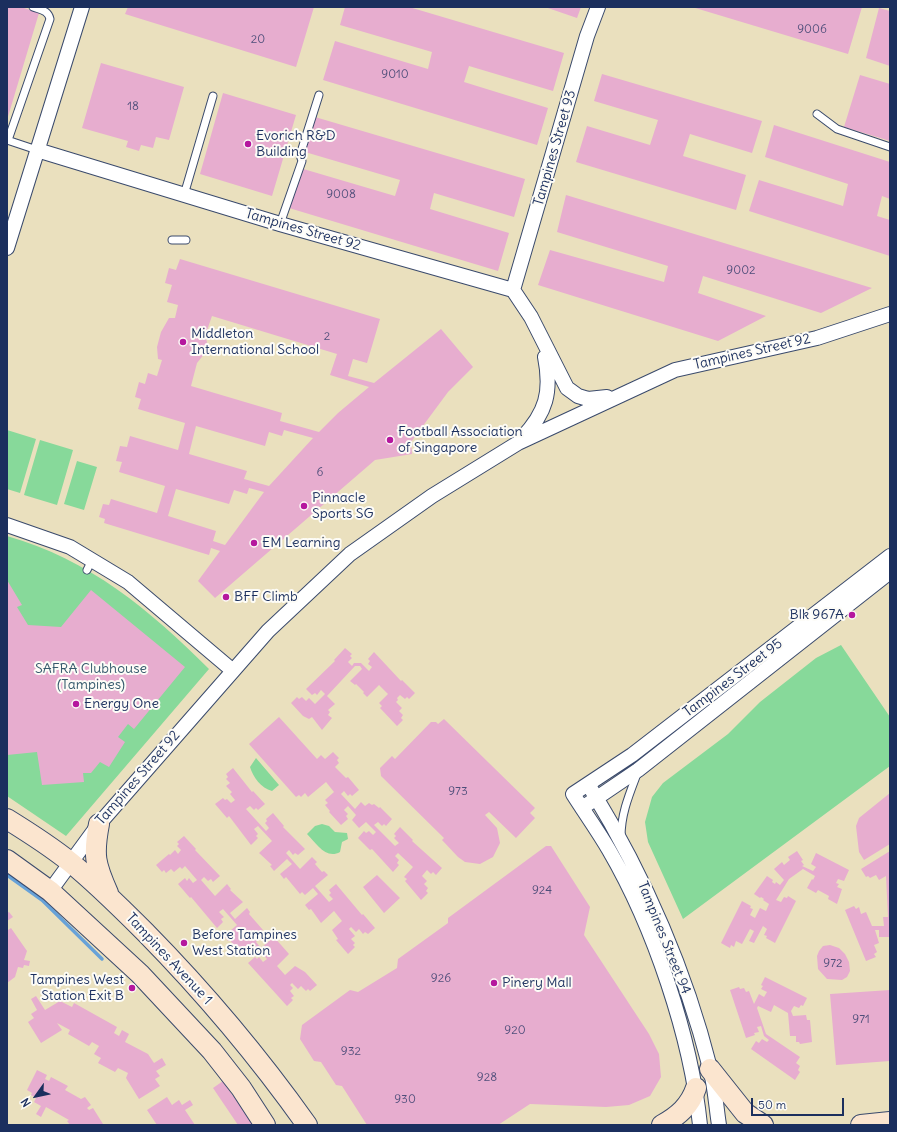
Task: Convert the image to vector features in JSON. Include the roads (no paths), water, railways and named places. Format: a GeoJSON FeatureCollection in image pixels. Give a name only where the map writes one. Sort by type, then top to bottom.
{"type":"FeatureCollection","features":[{"type":"Feature","properties":{"kind":"main road","name":"Tampines Avenue 1"},"geometry":{"type":"LineString","coordinates":[[7,819],[70,862],[110,897],[175,962],[234,1029],[264,1066],[306,1125]]}},
{"type":"Feature","properties":{"kind":"main road"},"geometry":{"type":"LineString","coordinates":[[99,824],[95,847],[96,864],[110,897]]}},
{"type":"Feature","properties":{"kind":"main road"},"geometry":{"type":"LineString","coordinates":[[7,860],[50,891],[140,974],[184,1020],[227,1069],[266,1125]]}},
{"type":"Feature","properties":{"kind":"main road"},"geometry":{"type":"LineString","coordinates":[[710,1069],[746,1113],[763,1125]]}},
{"type":"Feature","properties":{"kind":"main road"},"geometry":{"type":"LineString","coordinates":[[662,1125],[684,1109],[692,1100],[696,1088]]}},
{"type":"Feature","properties":{"kind":"main road"},"geometry":{"type":"LineString","coordinates":[[861,1125],[890,1122]]}},
{"type":"Feature","properties":{"kind":"street"},"geometry":{"type":"LineString","coordinates":[[7,248],[82,7]]}},
{"type":"Feature","properties":{"kind":"street","name":"Tampines Street 93"},"geometry":{"type":"LineString","coordinates":[[513,290],[587,36],[598,7]]}},
{"type":"Feature","properties":{"kind":"street","name":"Tampines Street 92"},"geometry":{"type":"LineString","coordinates":[[37,150],[280,224],[513,290],[531,317],[567,388],[578,396],[588,399],[616,396]]}},
{"type":"Feature","properties":{"kind":"street","name":"Tampines Street 92"},"geometry":{"type":"LineString","coordinates":[[50,891],[99,824],[232,670],[268,631],[350,554],[432,496],[518,443],[616,396],[675,370],[817,338],[890,314]]}},
{"type":"Feature","properties":{"kind":"street","name":"Tampines Street 92"},"geometry":{"type":"LineString","coordinates":[[518,443],[539,419],[549,387],[543,342]]}},
{"type":"Feature","properties":{"kind":"street"},"geometry":{"type":"LineString","coordinates":[[7,525],[70,547],[89,565],[128,582],[232,670]]}},
{"type":"Feature","properties":{"kind":"street","name":"Tampines Street 95"},"geometry":{"type":"LineString","coordinates":[[573,794],[632,755],[890,556]]}},
{"type":"Feature","properties":{"kind":"street","name":"Tampines Street 95"},"geometry":{"type":"LineString","coordinates":[[582,808],[596,797],[638,770],[890,572]]}},
{"type":"Feature","properties":{"kind":"street","name":"Tampines Street 94"},"geometry":{"type":"LineString","coordinates":[[588,784],[622,841],[646,888],[682,973],[710,1069],[719,1125]]}},
{"type":"Feature","properties":{"kind":"street","name":"Tampines Street 94"},"geometry":{"type":"LineString","coordinates":[[573,794],[609,851],[636,902],[668,984],[696,1088],[700,1125]]}},
{"type":"Feature","properties":{"kind":"lane"},"geometry":{"type":"LineString","coordinates":[[33,7],[45,11],[49,14],[50,19],[7,140],[37,150]]}},
{"type":"Feature","properties":{"kind":"lane"},"geometry":{"type":"LineString","coordinates":[[280,224],[302,161],[300,155],[319,95]]}},
{"type":"Feature","properties":{"kind":"lane"},"geometry":{"type":"LineString","coordinates":[[184,195],[213,96]]}},
{"type":"Feature","properties":{"kind":"lane"},"geometry":{"type":"LineString","coordinates":[[817,114],[837,129],[890,147]]}},
{"type":"Feature","properties":{"kind":"lane"},"geometry":{"type":"LineString","coordinates":[[172,240],[186,240]]}},
{"type":"Feature","properties":{"kind":"lane"},"geometry":{"type":"LineString","coordinates":[[622,841],[621,823],[626,802],[638,770]]}},
{"type":"Feature","properties":{"kind":"waterway"},"geometry":{"type":"LineString","coordinates":[[7,875],[42,900],[102,959]]}},
{"type":"Feature","properties":{"kind":"place","name":"Evorich R&D Building"},"geometry":{"type":"Point","coordinates":[248,144]}},
{"type":"Feature","properties":{"kind":"place","name":"Middleton International School"},"geometry":{"type":"Point","coordinates":[183,342]}},
{"type":"Feature","properties":{"kind":"place","name":"Football Association of Singapore"},"geometry":{"type":"Point","coordinates":[390,440]}},
{"type":"Feature","properties":{"kind":"place","name":"Pinnacle Sports SG"},"geometry":{"type":"Point","coordinates":[304,506]}},
{"type":"Feature","properties":{"kind":"place","name":"EM Learning"},"geometry":{"type":"Point","coordinates":[254,543]}},
{"type":"Feature","properties":{"kind":"place","name":"BFF Climb"},"geometry":{"type":"Point","coordinates":[226,597]}},
{"type":"Feature","properties":{"kind":"place","name":"Blk 967A"},"geometry":{"type":"Point","coordinates":[852,615]}},
{"type":"Feature","properties":{"kind":"place","name":"Energy One"},"geometry":{"type":"Point","coordinates":[76,704]}},
{"type":"Feature","properties":{"kind":"place","name":"Before Tampines West Station"},"geometry":{"type":"Point","coordinates":[184,943]}},
{"type":"Feature","properties":{"kind":"place","name":"Pinery Mall"},"geometry":{"type":"Point","coordinates":[494,983]}},
{"type":"Feature","properties":{"kind":"place","name":"Tampines West Station Exit B"},"geometry":{"type":"Point","coordinates":[132,988]}},
{"type":"Feature","properties":{"kind":"park label","name":"SAFRA Clubhouse (Tampines)"},"geometry":{"type":"Point","coordinates":[91,678]}}]}
